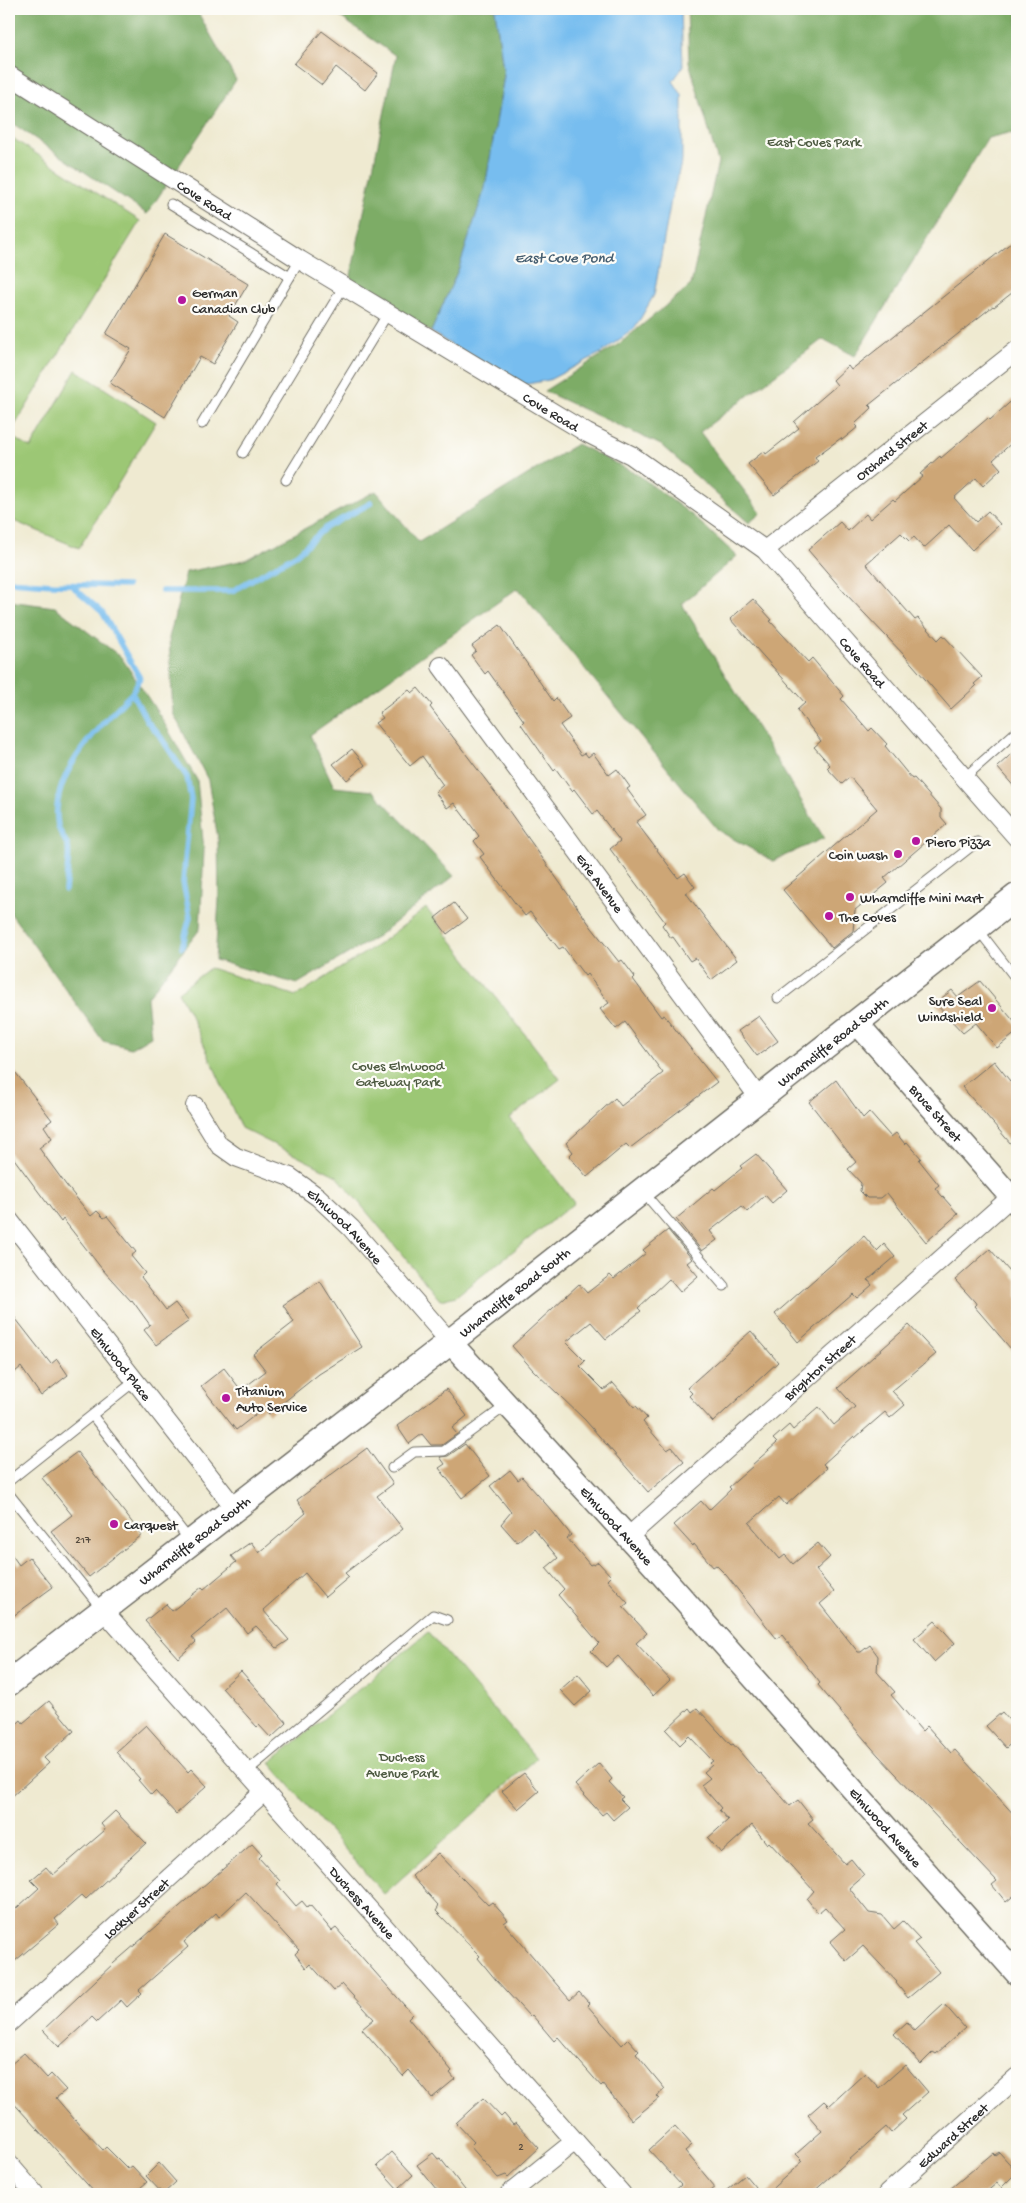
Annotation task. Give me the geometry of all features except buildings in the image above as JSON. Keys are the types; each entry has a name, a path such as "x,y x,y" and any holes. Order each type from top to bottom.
{"main road":[{"name":"Wharncliffe Road South","path":"9,1683 190,1541 450,1342 1017,896"}],"street":[{"name":"Cove Road","path":"9,75 300,260 587,433 631,455 765,550 1017,838"},
{"name":"Orchard Street","path":"765,550 1017,350"},
{"name":"Erie Avenue","path":"441,666 759,1098"},
{"name":"Bruce Street","path":"856,1022 1014,1200"},
{"name":"Elmwood Avenue","path":"195,1106 219,1145 236,1157 290,1178 325,1203 352,1228 450,1342 628,1537 1017,1974"},
{"name":"Brighton Street","path":"628,1537 1014,1200"},
{"name":"Elmwood Place","path":"9,1220 234,1507"},
{"name":"Duchess Avenue","path":"103,1610 622,2194"},
{"name":"Lockyer Street","path":"9,2023 264,1792"},
{"name":"Edward Street","path":"887,2194 1017,2077"},
{"path":"509,2194 575,2141"},
{"path":"9,2164 35,2194"}],"lane":[{"path":"171,204 290,277"},
{"path":"202,424 300,260"},
{"path":"243,453 344,286"},
{"path":"286,480 388,313"},
{"path":"964,778 1017,731"},
{"path":"778,998 978,842"},
{"path":"977,928 1017,980"},
{"path":"642,1191 724,1286"},
{"path":"9,1481 135,1382"},
{"path":"392,1468 414,1452 444,1451 507,1405"},
{"path":"92,1416 190,1541"},
{"path":"9,1494 103,1610"},
{"path":"246,1772 434,1616 447,1620"}],"green space":[{"path":"9,9 196,9 236,80 147,214 9,121"},
{"path":"329,9 495,9 504,76 485,188 459,268 431,332 350,280 396,56"},
{"name":"East Coves Park","path":"687,9 1017,9 1017,135 1008,133 988,138 855,356 823,339 700,432 761,513 749,523 661,445 544,391 619,344 691,285 718,162 689,62"},
{"path":"9,136 140,221 9,435"},
{"path":"76,370 156,422 79,548 9,519 9,448 15,439 31,448"},
{"path":"577,444 637,474 693,516 737,556 682,604 824,838 773,861 719,831 518,588 310,735 334,787 373,791 454,876 378,936 297,984 215,960 219,900 218,839 208,780 173,713 169,638 186,572 245,560 376,491 419,542"},
{"path":"9,601 55,607 121,657 160,716 197,780 204,851 200,929 147,998 151,1036 131,1048 103,1041 9,911"},
{"name":"Coves Elmwood Gateway Park","path":"426,908 560,1079 510,1118 574,1203 456,1296 440,1300 337,1176 241,1128 193,1020 178,992 210,968 296,996 379,944"},
{"name":"Duchess Avenue Park","path":"428,1632 536,1758 384,1894 270,1763"}],"water":[{"name":"East Cove Pond","path":"495,9 681,9 683,67 673,81 682,95 682,160 671,200 654,295 635,328 601,353 549,380 517,386 431,332 459,268 485,188 504,76"}],"waterway":[{"path":"162,591 232,591 297,554 325,528 371,503"},
{"path":"9,581 127,586"},
{"path":"71,585 102,612 140,678 132,693 147,721 160,736 187,777 191,799 183,882 190,917 182,947"},
{"path":"65,890 68,847 58,826 57,807 61,788 79,753 92,736 132,693"}],"place":[{"name":"German Canadian Club","path":"182,300"},
{"name":"Piero Pizza","path":"916,841"},
{"name":"Coin wash","path":"898,854"},
{"name":"Wharncliffe Mini Mart","path":"850,897"},
{"name":"The Coves","path":"829,916"},
{"name":"Sure Seal Windshield","path":"992,1008"},
{"name":"Titanium Auto Service","path":"226,1398"},
{"name":"Carquest","path":"114,1524"}]}
